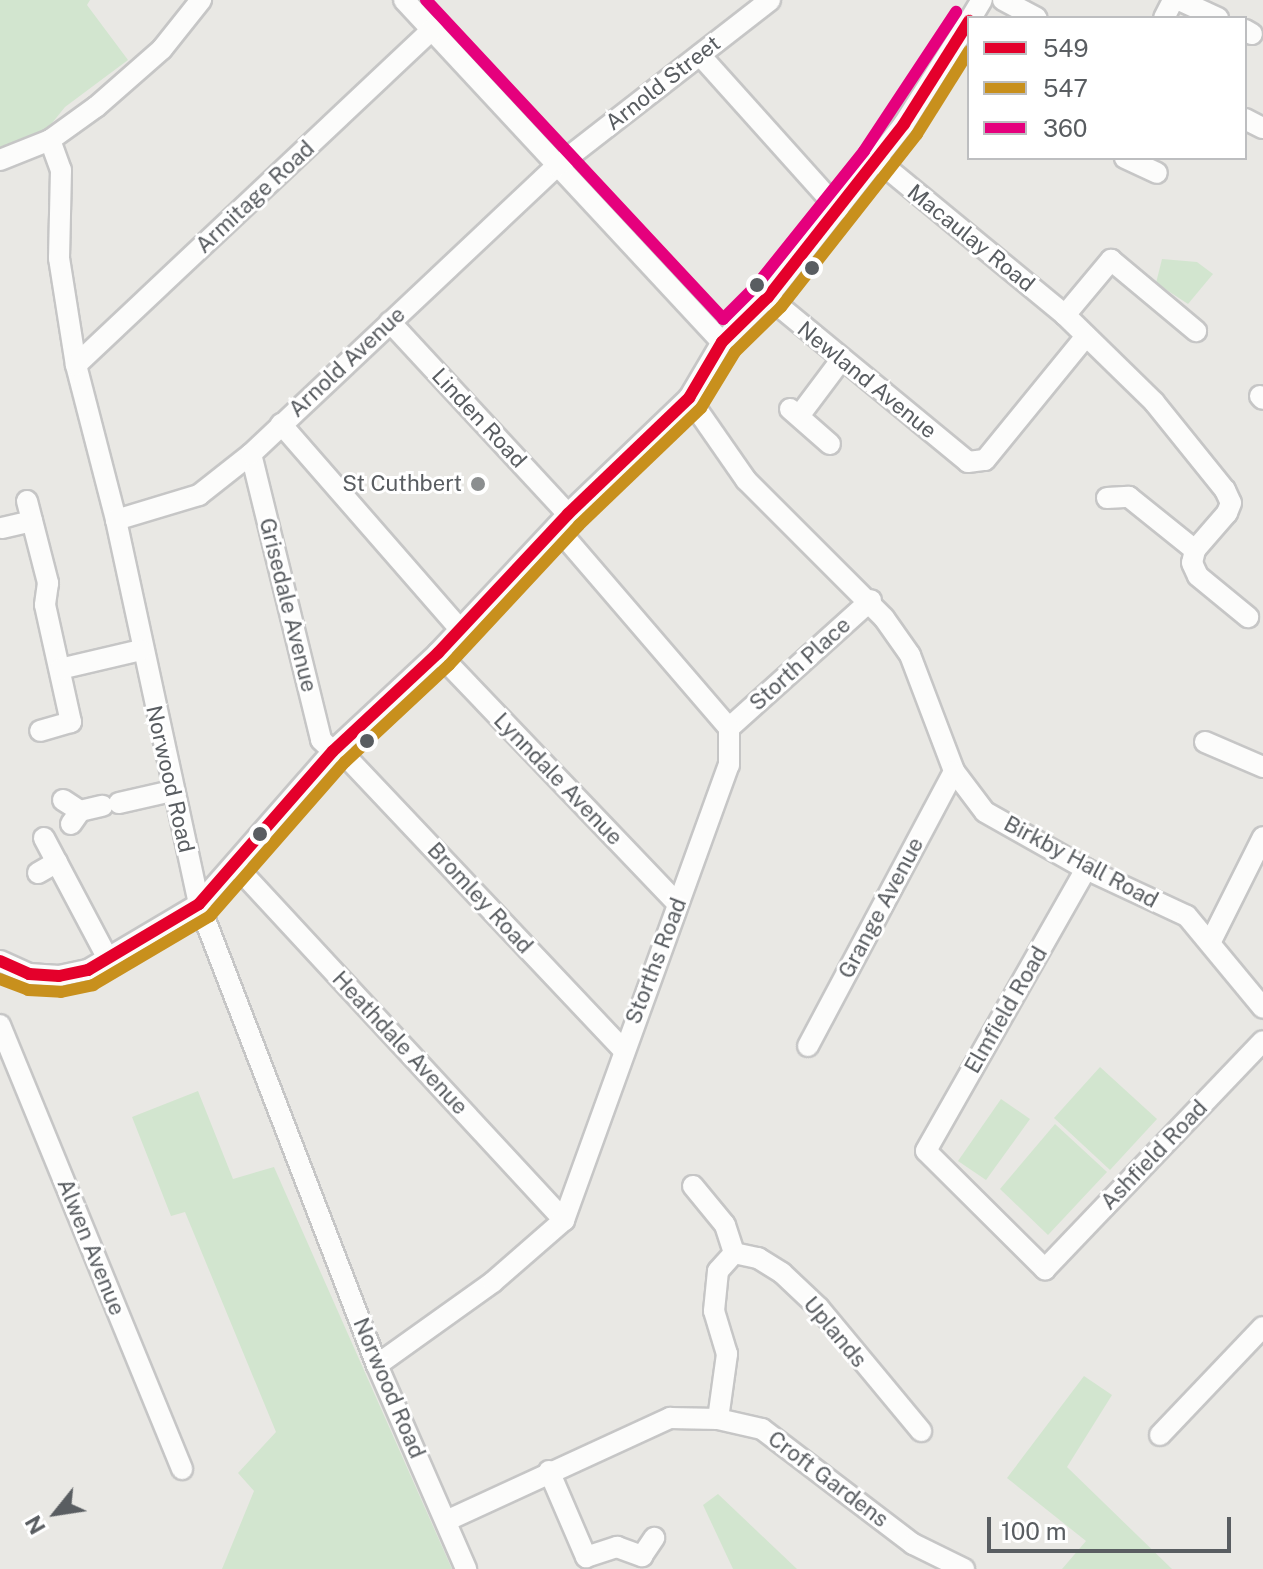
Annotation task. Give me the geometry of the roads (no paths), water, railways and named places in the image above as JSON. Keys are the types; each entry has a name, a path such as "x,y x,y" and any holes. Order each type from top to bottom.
{"street":[{"path":"0,160 50,140 162,49 201,0"},
{"path":"404,0 722,342"},
{"name":"Arnold Street","path":"557,166 770,0"},
{"path":"1003,0 1033,16"},
{"path":"1179,0 1214,16"},
{"path":"0,961 29,974 59,976 109,961 199,904 236,866 335,749 438,653 562,520 689,398 722,342 768,297 877,160 967,24"},
{"name":"Armitage Road","path":"76,365 433,28"},
{"path":"700,55 838,209"},
{"name":"Norwood Road","path":"50,140 61,170 59,258 76,365 116,520 141,650 199,904 377,1365 466,1569"},
{"name":"Macaulay Road","path":"877,160 1065,315 1154,402 1225,490 1231,503 1227,513 1195,550"},
{"path":"1129,160 1157,173"},
{"name":"Arnold Avenue","path":"116,520 199,495 251,454 557,166"},
{"path":"1065,315 1111,260 1196,331"},
{"name":"Newland Avenue","path":"768,297 968,462 985,460 1086,336"},
{"name":"Linden Road","path":"390,322 562,520"},
{"path":"830,444 794,412 841,360"},
{"name":"Birkby Hall Road","path":"689,398 746,480 871,600 910,655 954,771 985,812 1086,869 1187,916 1211,941 1263,1008"},
{"path":"281,424 460,629"},
{"name":"Grisedale Avenue","path":"251,454 321,740 335,749"},
{"path":"1107,498 1129,497 1195,550 1192,563 1198,576 1248,617"},
{"path":"27,501 48,583 45,605 71,722 40,731"},
{"path":"562,520 729,728"},
{"path":"2,528 32,521"},
{"name":"Storth Place","path":"729,728 871,600"},
{"path":"60,669 141,650"},
{"name":"Lynndale Avenue","path":"438,653 678,904"},
{"name":"Storths Road","path":"377,1365 493,1282 564,1220 623,1049 729,765 729,728"},
{"path":"1205,742 1263,767"},
{"name":"Bromley Road","path":"335,749 623,1049"},
{"name":"Grange Avenue","path":"808,1046 954,771"},
{"path":"71,812 172,791"},
{"path":"1211,941 1263,837"},
{"path":"44,838 109,961"},
{"path":"38,873 57,862"},
{"name":"Heathdale Avenue","path":"236,866 564,1220"},
{"name":"Elmfield Road","path":"1045,1269 926,1151 1086,869"},
{"name":"Alwen Avenue","path":"0,1025 182,1469"},
{"name":"Ashfield Road","path":"1045,1269 1263,1041"},
{"path":"693,1186 725,1225 734,1253 718,1271 714,1311 727,1354 718,1419"},
{"name":"Uplands","path":"734,1253 758,1258 810,1300 921,1431"},
{"path":"1160,1435 1263,1327"},
{"name":"Croft Gardens","path":"446,1521 670,1418 718,1419 762,1429 913,1544 964,1569"},
{"path":"549,1471 586,1557 617,1547 642,1556 654,1538"}],"place":[{"name":"St Cuthbert","path":"478,484"}]}
